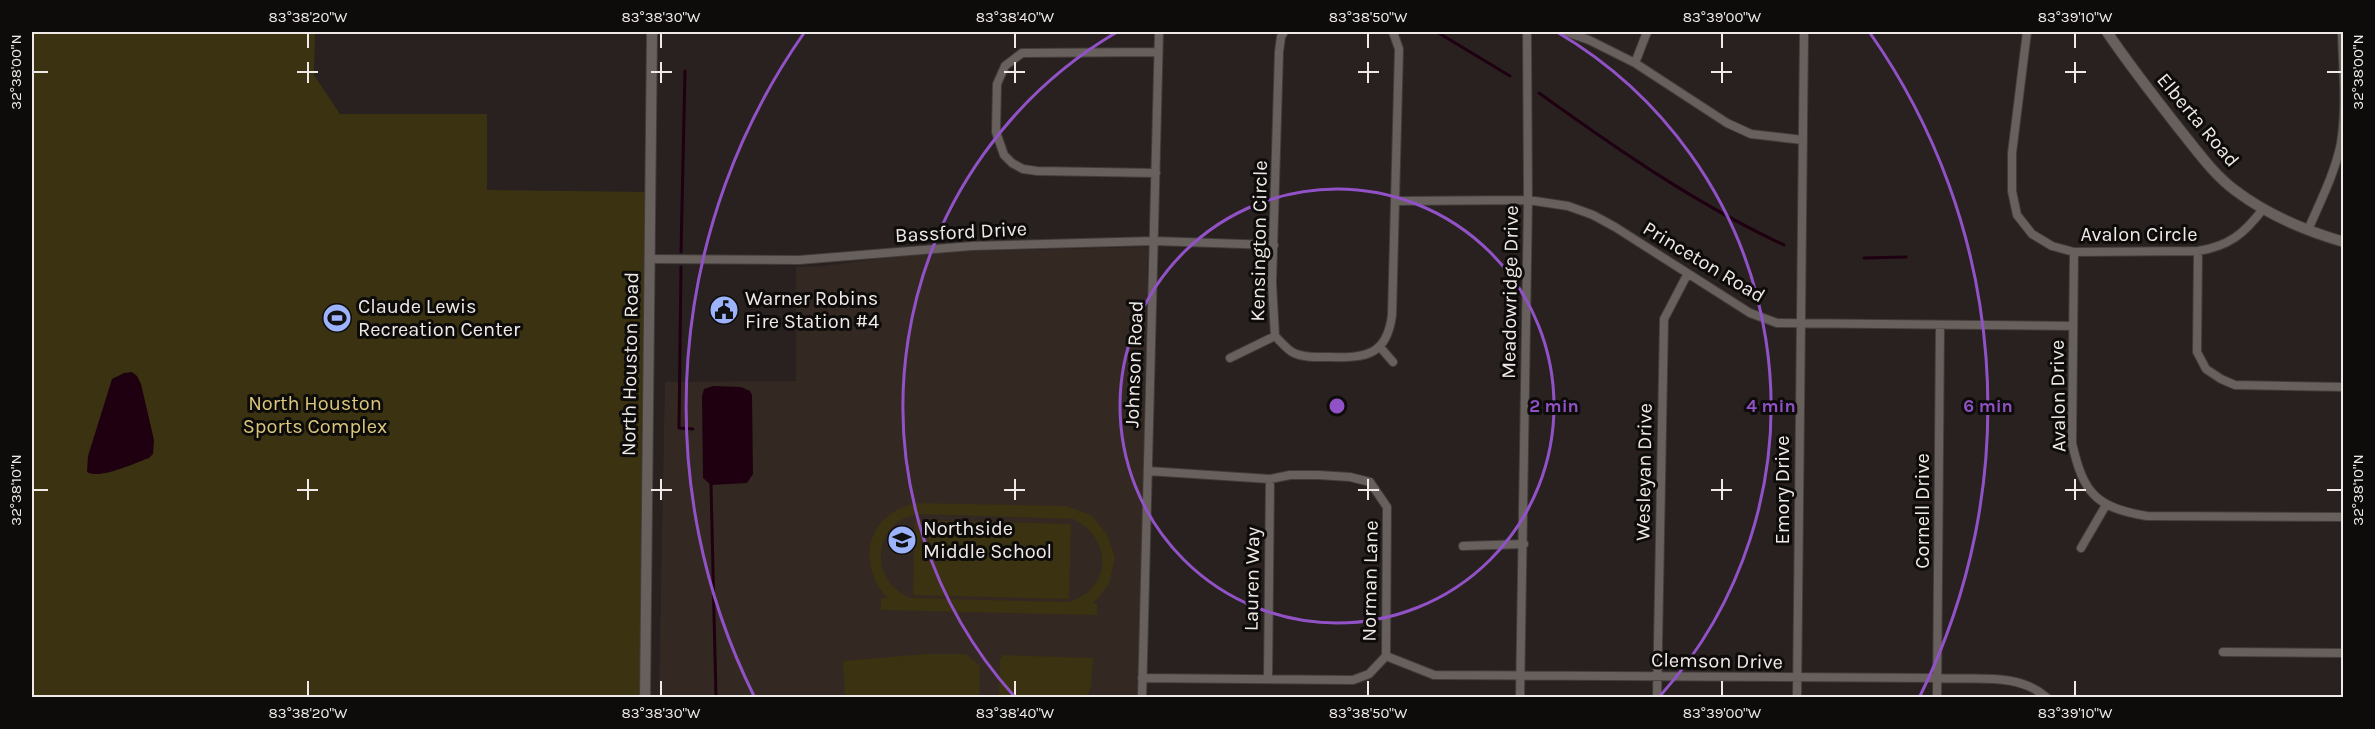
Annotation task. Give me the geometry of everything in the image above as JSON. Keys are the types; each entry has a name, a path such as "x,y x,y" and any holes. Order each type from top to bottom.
{"street":[{"name":"North Houston Road","path":"645,698 652,32"},
{"name":"Johnson Road","path":"1142,698 1159,32"},
{"name":"Kensington Circle","path":"1284,32 1279,52 1272,283 1275,336 1293,352 1305,356 1354,358 1373,352 1380,347"},
{"path":"1393,32 1399,49 1392,315 1390,329 1380,347 1393,362"},
{"name":"Meadowridge Drive","path":"1520,698 1528,200 1527,32"},
{"path":"1566,32 1589,40 1635,63 1726,123 1751,134 1803,140"},
{"path":"1635,63 1647,32"},
{"name":"Emory Drive","path":"1797,698 1804,32"},
{"name":"Avalon Circle","path":"2027,32 2012,153 2012,191 2018,215 2032,234 2052,246 2074,252 2198,251 2217,248 2233,240 2249,227 2263,209"},
{"name":"Elberta Road","path":"2107,32 2134,71 2208,165 2234,190 2263,209 2308,230 2343,242"},
{"path":"2308,230 2332,174 2341,143 2342,32"},
{"path":"1156,173 1023,169 1004,155 996,132 999,76 1005,66 1022,53 1158,51"},
{"name":"Princeton Road","path":"1395,201 1528,200 1568,206 1593,215 1750,313 1777,323 2073,326"},
{"name":"Bassford Drive","path":"649,259 799,260 972,246 1154,241 1274,245"},
{"path":"2198,251 2197,352 2206,369 2221,379 2235,384 2343,387"},
{"name":"Avalon Drive","path":"2074,252 2072,443 2078,471 2091,491 2106,505 2127,513 2147,516 2343,517"},
{"name":"Wesleyan Drive","path":"1657,698 1664,319 1687,275"},
{"name":"Cornell Drive","path":"1937,698 1940,325"},
{"path":"1230,358 1275,336"},
{"name":"Norman Lane","path":"1142,678 1353,680 1369,674 1386,656 1387,507 1370,482 1350,477 1290,475 1270,479 1148,471"},
{"name":"Lauren Way","path":"1268,679 1270,479"},
{"path":"2081,548 2106,505"},
{"path":"1463,546 1524,544"},
{"path":"2223,652 2343,653"},
{"name":"Clemson Drive","path":"1386,656 1434,675 1797,679 1937,678 2015,681 2037,689 2047,698"}],"shaded area":[{"name":"Northside Middle School","path":"1148,247 1138,697 659,698 665,382 796,381 796,267 935,252"},
{"path":"132,372 141,384 154,440 153,454 149,458 108,472 93,474 87,472 88,456 112,379"},
{"path":"713,386 741,387 750,391 752,395 753,474 747,483 711,485 703,478 702,396 704,389"}],"green space":[{"name":"North Houston Sports Complex","path":"32,32 315,32 314,75 340,114 487,114 487,190 650,192 645,697 32,697"},
{"path":"917,503 1066,506 1091,515 1107,534 1115,558 1109,584 1093,604 1097,604 1097,615 881,610 881,598 887,598 877,584 871,569 872,540 887,517 900,508","holes":["923,514 1073,519 1086,527 1095,538 1101,550 1102,563 1100,575 1093,586 1083,595 1068,602 911,598 896,589 887,578 882,564 881,550 886,537 894,525 907,517"]},
{"path":"915,520 1071,524 1069,599 913,595"},
{"path":"925,654 966,654 980,666 979,697 845,697 843,661"},
{"path":"1004,655 1093,658 1091,687 1087,697 999,697 1000,659"}],"waterway":[{"path":"1437,32 1510,76"},
{"path":"681,252 685,71"},
{"path":"1539,93 1688,194 1784,245"},
{"path":"1864,258 1906,257"},
{"path":"681,267 679,428 693,429"},
{"path":"711,485 716,698"}],"place":[{"name":"Warner Robins Fire Station #4","path":"724,310"},
{"name":"Claude Lewis Recreation Center","path":"337,318"},
{"name":"Northside Middle School","path":"902,540"}]}
